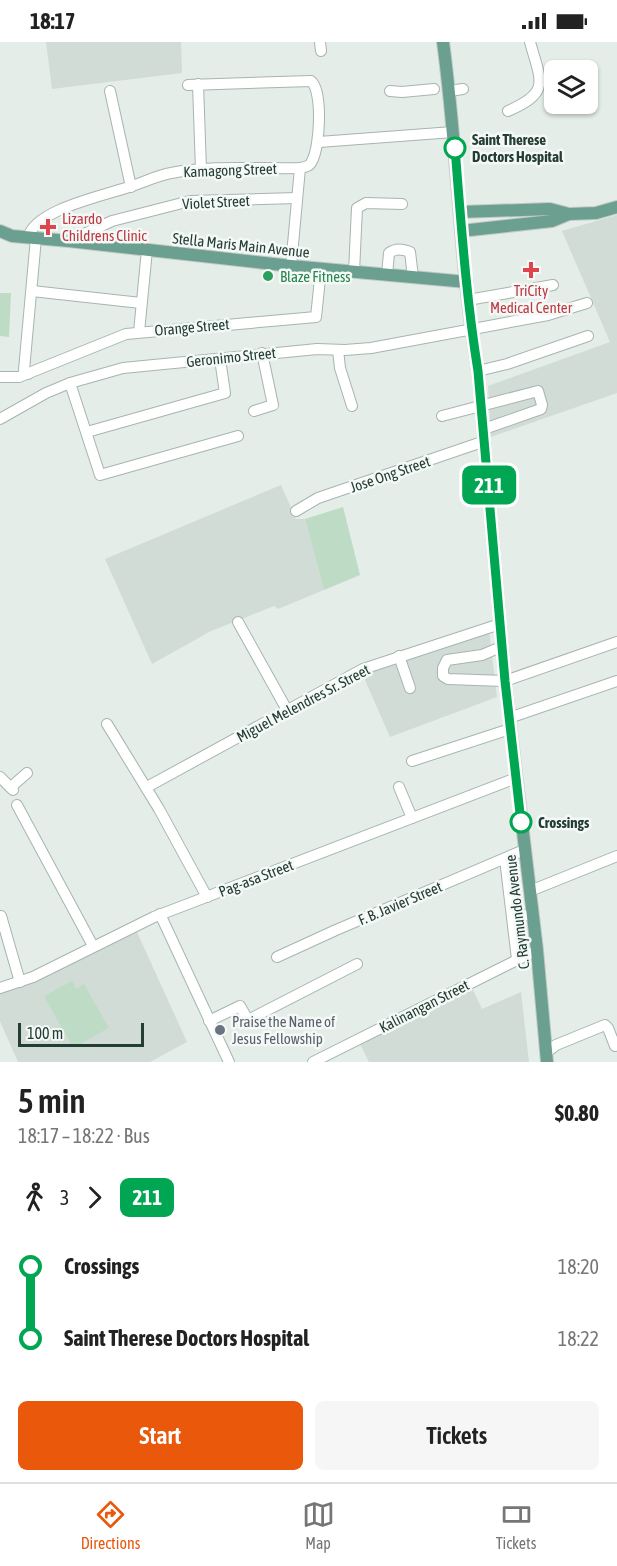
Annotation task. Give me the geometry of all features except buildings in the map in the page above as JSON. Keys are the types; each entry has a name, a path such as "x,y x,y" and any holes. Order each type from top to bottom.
{"main road":[{"name":"C. Raymundo Avenue","path":"443,42 471,329 482,407 505,681 537,950 547,1057"},
{"path":"460,212 550,209 569,214 596,213 617,207"},
{"path":"461,231 552,222 569,214"},
{"name":"Stella Maris Main Avenue","path":"0,242 6,234 291,266 466,282"}],"street":[{"path":"508,111 526,103 536,95 541,82 530,42"},
{"path":"201,170 193,84 311,81 317,90 319,142 312,162 303,168 297,198 291,266"},
{"path":"390,91 434,89"},
{"path":"449,91 463,89"},
{"path":"110,91 131,187"},
{"path":"319,142 453,132"},
{"name":"Kamagong Street","path":"32,238 32,227 49,215 82,201 170,173 201,170 303,168"},
{"name":"Violet Street","path":"69,241 112,221 190,201 297,198"},
{"path":"354,272 357,208 366,203 402,204"},
{"path":"28,374 24,370 32,291 32,238"},
{"path":"139,332 147,250"},
{"path":"387,275 388,253 403,250 411,252 413,277"},
{"name":"Orange Street","path":"0,377 19,377 28,374 126,334 316,317 321,269"},
{"path":"468,300 553,285"},
{"path":"32,291 141,303"},
{"name":"Geronimo Street","path":"0,419 46,393 70,383 123,368 262,353 371,348 548,315 587,303"},
{"path":"478,371 507,364 588,336"},
{"path":"338,350 340,368 352,406"},
{"path":"254,411 273,405 262,353"},
{"path":"87,432 225,393 220,359"},
{"path":"70,383 100,475 238,436"},
{"name":"Jose Ong Street","path":"296,511 318,498 484,435 541,409 542,405 538,392 482,407"},
{"path":"442,416 482,407"},
{"path":"238,622 287,710"},
{"name":"Miguel Melendres Sr. Street","path":"147,787 363,669 500,624"},
{"path":"503,646 482,655 447,660 443,668 443,676 448,679 505,681 617,642"},
{"path":"399,656 410,688"},
{"path":"412,761 617,681"},
{"path":"107,724 147,787 207,897"},
{"path":"0,777 12,789 27,773"},
{"name":"Pag-asa Street","path":"0,988 49,970 160,914 368,838 412,818 516,778"},
{"path":"399,787 412,818"},
{"path":"17,805 93,946"},
{"name":"F. B. Javier Street","path":"277,957 524,850"},
{"path":"530,891 617,856"},
{"path":"505,859 517,959"},
{"path":"160,914 228,1062"},
{"path":"512,916 532,915"},
{"path":"1,916 20,982"},
{"name":"Kalinangan Street","path":"313,1062 537,950"},
{"path":"209,1021 240,1006 248,1020 357,964"},
{"path":"547,1057 556,1046 604,1025 608,1028 615,1046"}],"shaded area":[{"path":"46,42 181,42 182,73 52,89"},
{"path":"617,215 617,393 491,437 488,386 610,342 562,231"},
{"path":"281,485 296,519 305,519 324,590 278,609 274,606 211,631 152,664 105,559"},
{"path":"489,630 497,697 390,737 362,673"},
{"path":"136,930 187,1042 150,1062 18,1062 0,1021 0,994"},
{"path":"472,988 482,1009 521,992 529,1062 369,1062 359,1042"}],"green space":[{"path":"0,293 11,293 9,337 0,336"},
{"path":"343,507 360,575 324,590 305,519"},
{"path":"72,981 76,989 84,984 109,1028 73,1048 44,996"}],"bus line":[{"name":"211","path":"455,148 471,329 485,441 505,681 521,822"}],"place":[{"name":"Saint Therese Doctors Hospital","path":"455,148"},
{"name":"Lizardo Childrens Clinic","path":"48,227"},
{"name":"TriCity Medical Center","path":"531,270"},
{"name":"Blaze Fitness","path":"268,276"},
{"name":"Crossings","path":"521,822"},
{"name":"Praise the Name of Jesus Fellowship","path":"220,1030"}]}
